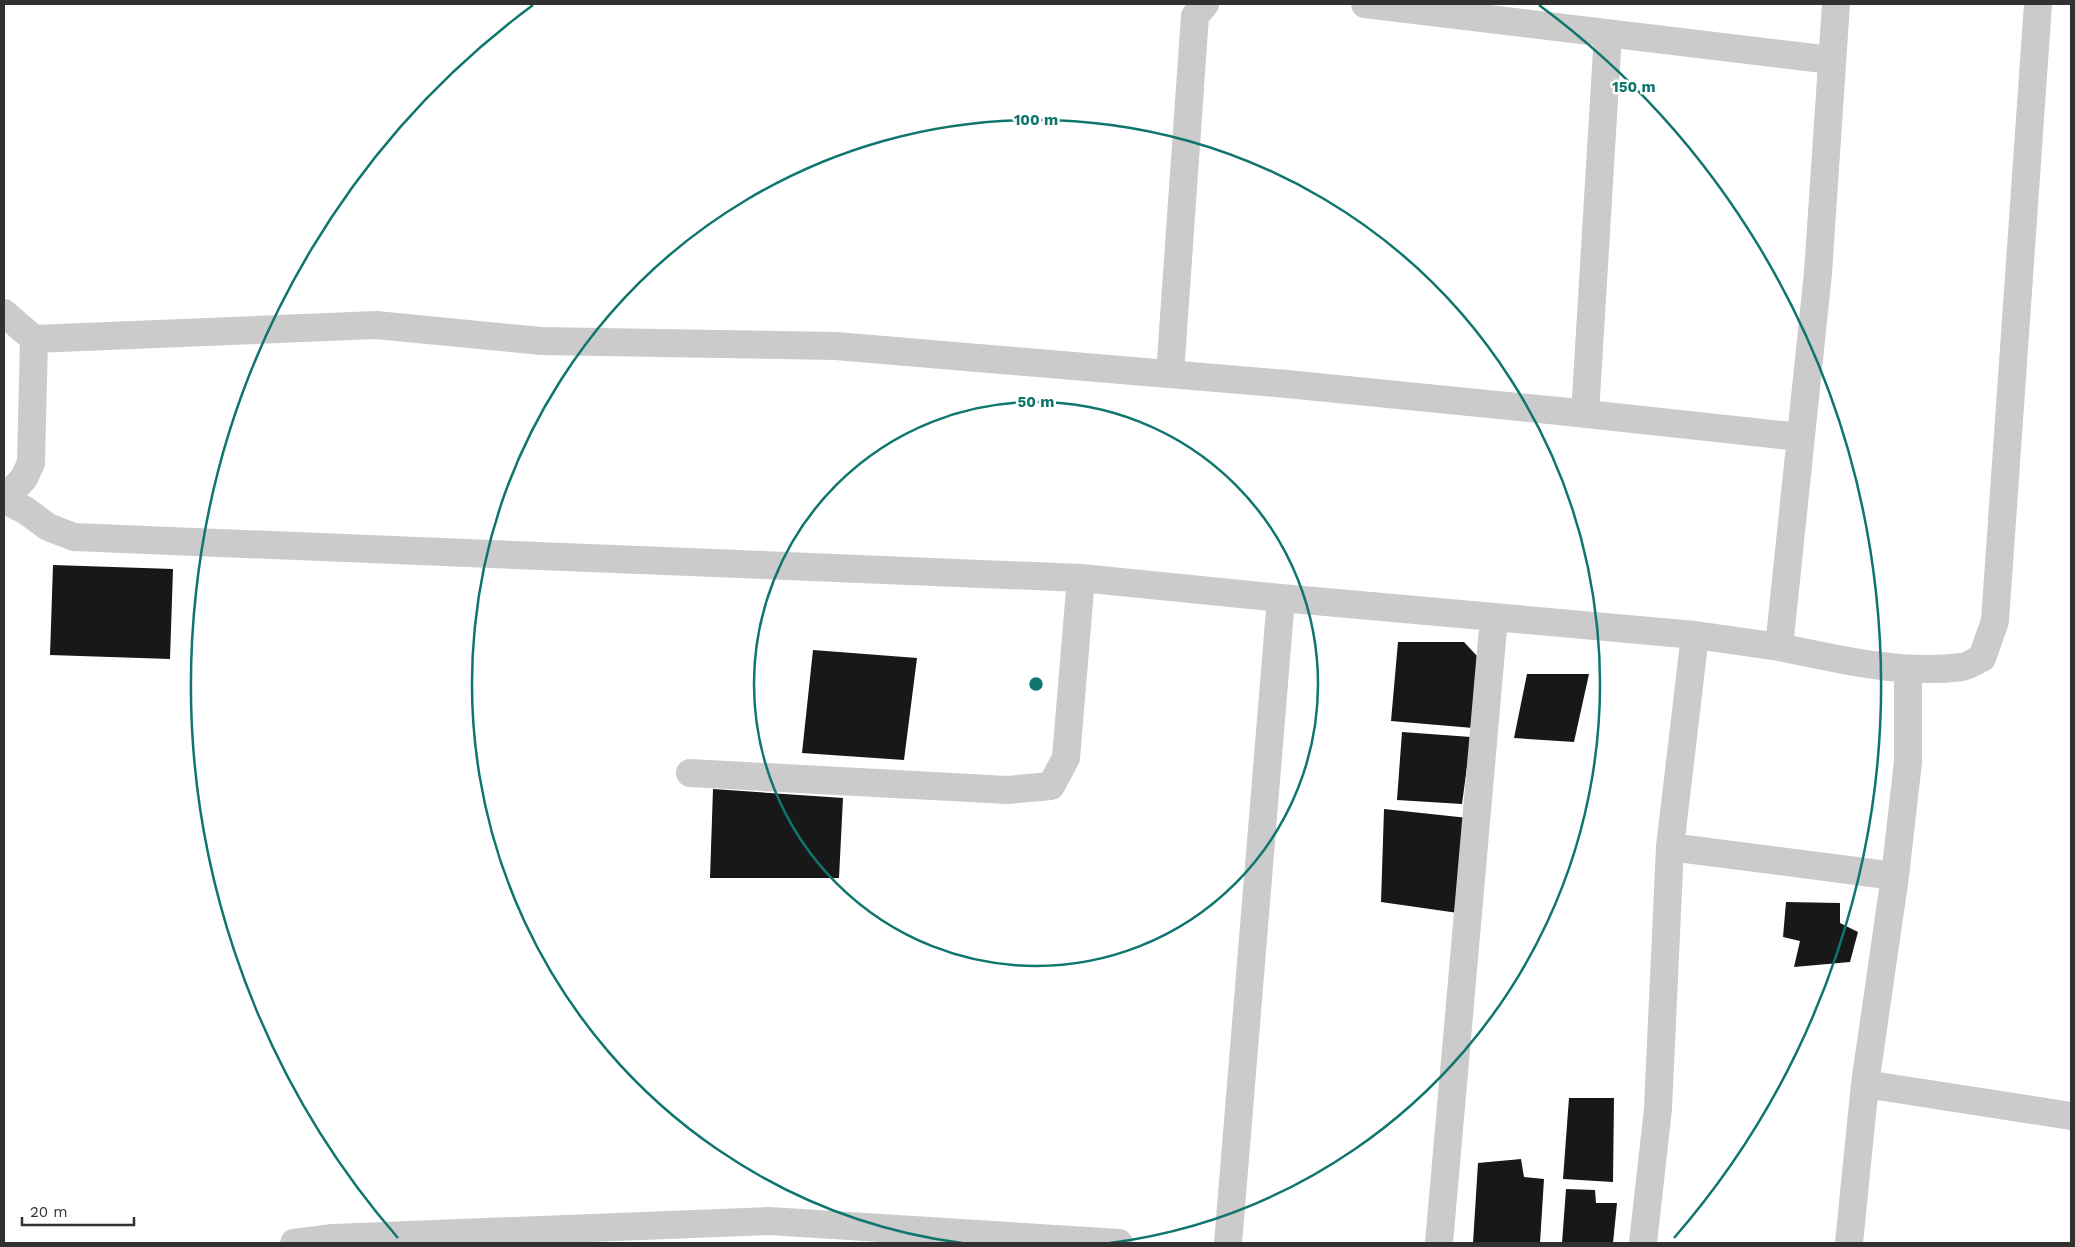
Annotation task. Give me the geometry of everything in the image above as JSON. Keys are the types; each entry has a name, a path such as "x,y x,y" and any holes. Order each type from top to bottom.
{"street":[{"path":"1170,374 1195,16 1205,4"},
{"path":"1365,4 1831,60"},
{"path":"1779,647 1818,273 1836,4"},
{"path":"34,339 31,463 24,478 4,500 25,510 48,527 74,537 1081,578 1695,635 1779,647 1849,662 1908,669 1963,667 1982,658 1995,621 2038,4"},
{"path":"1585,414 1608,34"},
{"path":"4,313 34,339 376,325 541,341 836,346 1170,374 1800,437"},
{"path":"690,773 1007,790 1051,786 1066,758 1081,578"},
{"path":"1228,1243 1281,598"},
{"path":"1439,1243 1494,617"},
{"path":"1643,1243 1658,1109 1670,847 1695,635"},
{"path":"1849,1243 1865,1084 1895,876 1908,762 1908,669"},
{"path":"1670,847 1895,876"},
{"path":"1865,1084 2071,1116"},
{"path":"294,1243 333,1238 769,1221 1119,1243"}],"building":[{"path":"53,565 173,569 170,659 50,655"},
{"path":"1398,642 1464,642 1477,656 1473,728 1391,721"},
{"path":"813,650 917,658 904,760 802,753"},
{"path":"1527,674 1589,674 1574,742 1514,738"},
{"path":"1402,732 1471,737 1462,804 1397,800"},
{"path":"713,789 843,798 839,878 710,878"},
{"path":"1384,809 1468,818 1458,913 1381,902"},
{"path":"1786,902 1840,903 1840,923 1858,932 1850,962 1794,967 1800,941 1783,937"},
{"path":"1569,1098 1614,1098 1613,1182 1563,1179"},
{"path":"1521,1159 1524,1177 1544,1179 1540,1243 1473,1243 1478,1163"},
{"path":"1566,1189 1595,1190 1596,1203 1617,1203 1613,1243 1562,1243"}]}
